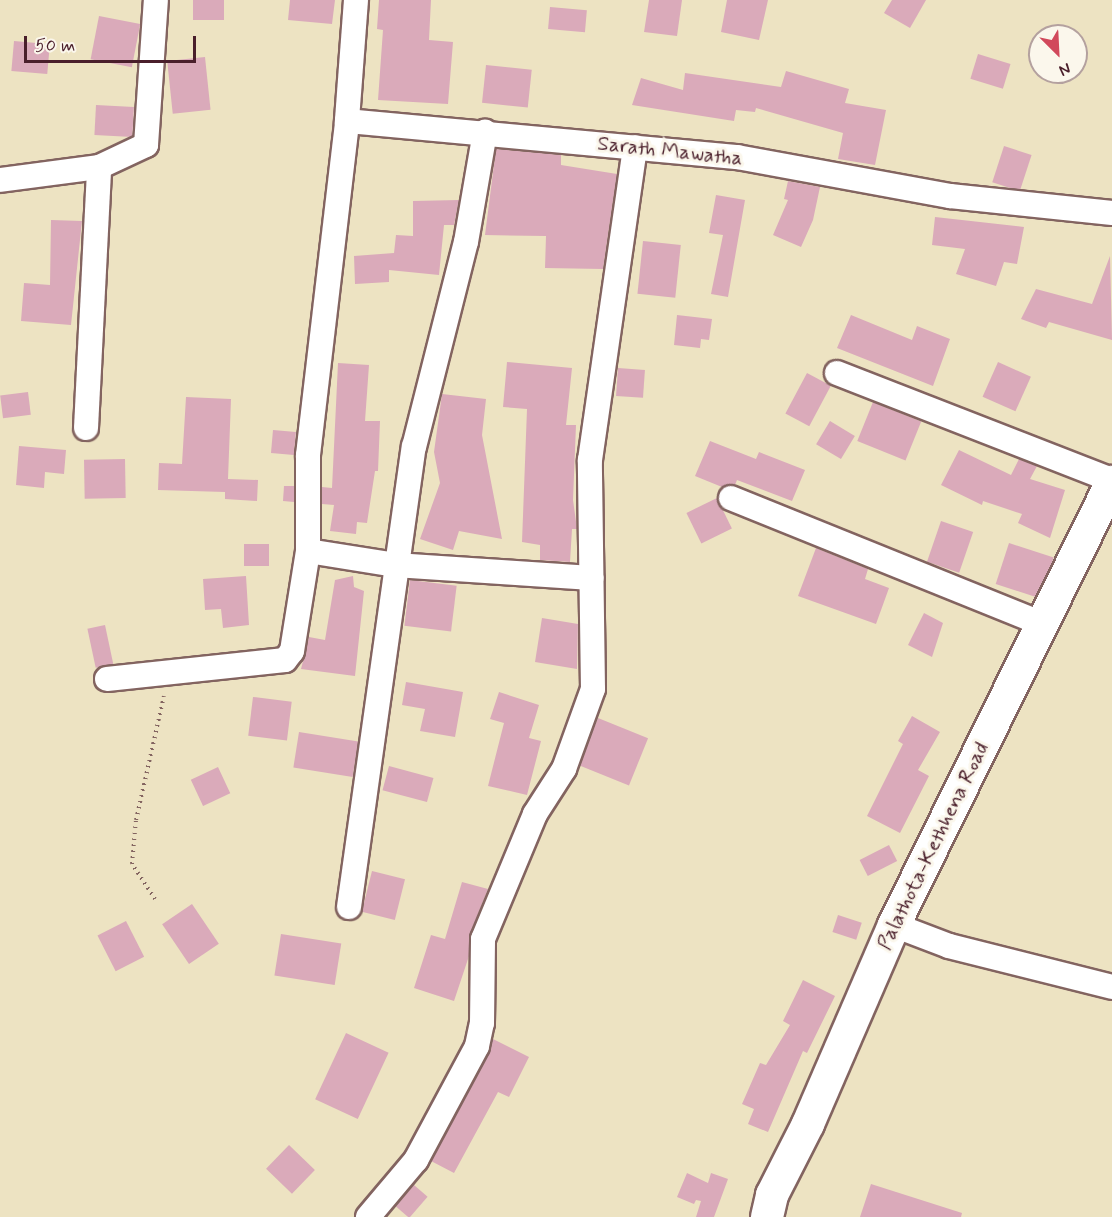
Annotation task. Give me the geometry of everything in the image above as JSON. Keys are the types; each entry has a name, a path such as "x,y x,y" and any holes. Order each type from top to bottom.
{"street":[{"path":"0,180 99,167 146,145 156,0"},
{"path":"106,679 178,669 285,660 292,651 308,551 308,455 346,121 356,0"},
{"name":"Sarath Mawatha","path":"346,121 485,132 736,157 950,196 1112,213"},
{"path":"350,907 395,565 414,447 466,242 485,132"},
{"path":"368,1217 416,1160 477,1046 482,1023 483,939 535,814 564,769 593,689 590,460 635,147"},
{"path":"86,428 99,167"},
{"path":"837,373 1112,481"},
{"name":"Palathota-Kethhena Road","path":"767,1217 772,1195 808,1124 894,925 1112,481"},
{"path":"731,498 1041,623"},
{"path":"308,551 395,565 592,579"},
{"path":"894,925 949,946 1112,987"}],"path":[{"path":"155,899 132,864 136,820 164,696 178,669"}],"building":[{"path":"193,0 224,0 224,20 193,20"},
{"path":"290,0 335,0 332,24 288,20"},
{"path":"379,0 431,0 429,40 453,42 448,104 378,100 383,30 377,29"},
{"path":"649,0 682,0 677,36 644,32"},
{"path":"727,0 768,0 759,40 721,32"},
{"path":"892,0 926,0 910,28 884,13"},
{"path":"550,7 587,10 585,32 548,29"},
{"path":"99,16 140,24 132,67 91,59"},
{"path":"14,41 50,44 47,74 11,71"},
{"path":"978,54 1011,64 1003,89 970,79"},
{"path":"205,57 211,110 173,114 167,61"},
{"path":"486,65 532,70 528,108 482,103"},
{"path":"786,71 849,89 845,103 886,110 875,165 838,159 843,133 756,108 755,112 736,110 734,121 632,105 641,78 683,90 685,73 781,87"},
{"path":"96,105 134,107 132,137 94,135"},
{"path":"1004,146 1032,155 1020,191 992,182"},
{"path":"496,149 561,155 561,165 617,174 603,269 545,268 546,236 485,235"},
{"path":"788,181 820,187 813,220 801,247 773,235 788,200 784,199"},
{"path":"716,195 745,200 728,297 711,294 723,235 709,233"},
{"path":"459,200 454,225 444,225 439,275 389,270 389,282 355,284 354,256 394,253 396,235 413,236 413,201"},
{"path":"935,217 1024,227 1017,264 1004,262 996,286 956,274 965,249 932,245"},
{"path":"51,220 82,221 71,325 21,321 24,283 50,285"},
{"path":"643,241 681,245 675,298 637,294"},
{"path":"1110,256 1112,340 1049,322 1046,328 1021,319 1036,289 1092,304"},
{"path":"677,315 712,319 709,340 701,339 700,348 674,345"},
{"path":"851,315 912,340 917,326 950,339 933,386 837,348"},
{"path":"507,362 572,368 566,425 576,425 573,500 577,529 572,529 570,562 540,560 540,545 522,542 527,409 503,407"},
{"path":"998,362 1031,377 1015,411 983,397"},
{"path":"338,363 369,365 365,421 380,421 378,471 375,471 367,523 357,522 356,534 330,531 334,505 322,504 322,487 332,488"},
{"path":"618,368 645,370 643,398 616,396"},
{"path":"807,373 831,386 809,426 785,414"},
{"path":"28,392 31,415 3,418 0,395"},
{"path":"442,394 486,399 482,435 502,539 459,531 453,550 420,539 440,483 434,452"},
{"path":"186,397 231,399 228,479 258,480 257,501 225,499 225,492 158,490 159,463 182,464"},
{"path":"873,402 921,421 905,460 857,441"},
{"path":"830,421 855,436 841,459 816,444"},
{"path":"273,430 296,432 294,455 271,453"},
{"path":"710,441 756,459 759,452 805,470 792,501 737,480 735,485 722,487 695,476"},
{"path":"19,446 66,450 64,474 45,472 44,488 16,485"},
{"path":"959,450 1011,475 1019,459 1037,466 1030,479 1065,490 1050,538 1018,523 1022,514 983,501 982,505 941,485"},
{"path":"125,459 126,498 85,499 84,460"},
{"path":"284,486 294,486 294,502 283,501"},
{"path":"717,498 732,529 701,543 686,513"},
{"path":"941,521 973,532 959,573 927,562"},
{"path":"1009,543 1054,558 1040,598 996,584"},
{"path":"244,544 269,544 269,566 244,566"},
{"path":"816,548 868,569 865,579 889,588 876,624 798,596"},
{"path":"246,576 249,625 223,628 221,609 205,610 203,579"},
{"path":"353,576 354,587 364,591 355,676 301,669 309,637 325,640 335,580"},
{"path":"410,580 457,586 451,631 404,626"},
{"path":"924,613 943,623 932,657 908,645"},
{"path":"542,618 578,624 577,669 535,662"},
{"path":"105,625 113,664 96,668 87,629"},
{"path":"406,682 463,692 455,737 420,731 425,709 402,705"},
{"path":"499,692 539,705 529,738 541,741 527,795 488,786 504,723 490,719"},
{"path":"253,697 292,702 287,740 248,736"},
{"path":"912,716 940,732 918,770 929,776 900,833 867,816 903,744 898,741"},
{"path":"598,718 648,738 629,786 579,765"},
{"path":"299,732 358,741 353,777 293,768"},
{"path":"389,766 433,778 427,802 383,790"},
{"path":"218,767 230,793 203,806 191,780"},
{"path":"889,845 897,861 868,876 860,860"},
{"path":"372,871 405,879 395,920 362,912"},
{"path":"462,882 488,889 470,934 469,956 454,1001 414,988 431,935 445,939"},
{"path":"192,904 219,944 189,964 162,924"},
{"path":"838,915 862,923 856,940 832,932"},
{"path":"126,921 144,957 116,971 97,936"},
{"path":"281,934 341,944 335,985 274,975"},
{"path":"803,980 835,996 807,1053 803,1051 768,1132 748,1124 754,1109 742,1104 760,1063 766,1065 790,1025 783,1021"},
{"path":"346,1033 389,1053 358,1119 315,1099"},
{"path":"493,1039 529,1057 509,1097 498,1092 454,1173 431,1161"},
{"path":"289,1145 315,1170 292,1194 266,1169"},
{"path":"687,1173 708,1183 711,1173 728,1179 714,1217 696,1217 701,1201 696,1200 694,1204 677,1197"},
{"path":"871,1184 962,1213 961,1217 860,1217"},
{"path":"414,1185 428,1197 410,1217 396,1206"}]}
